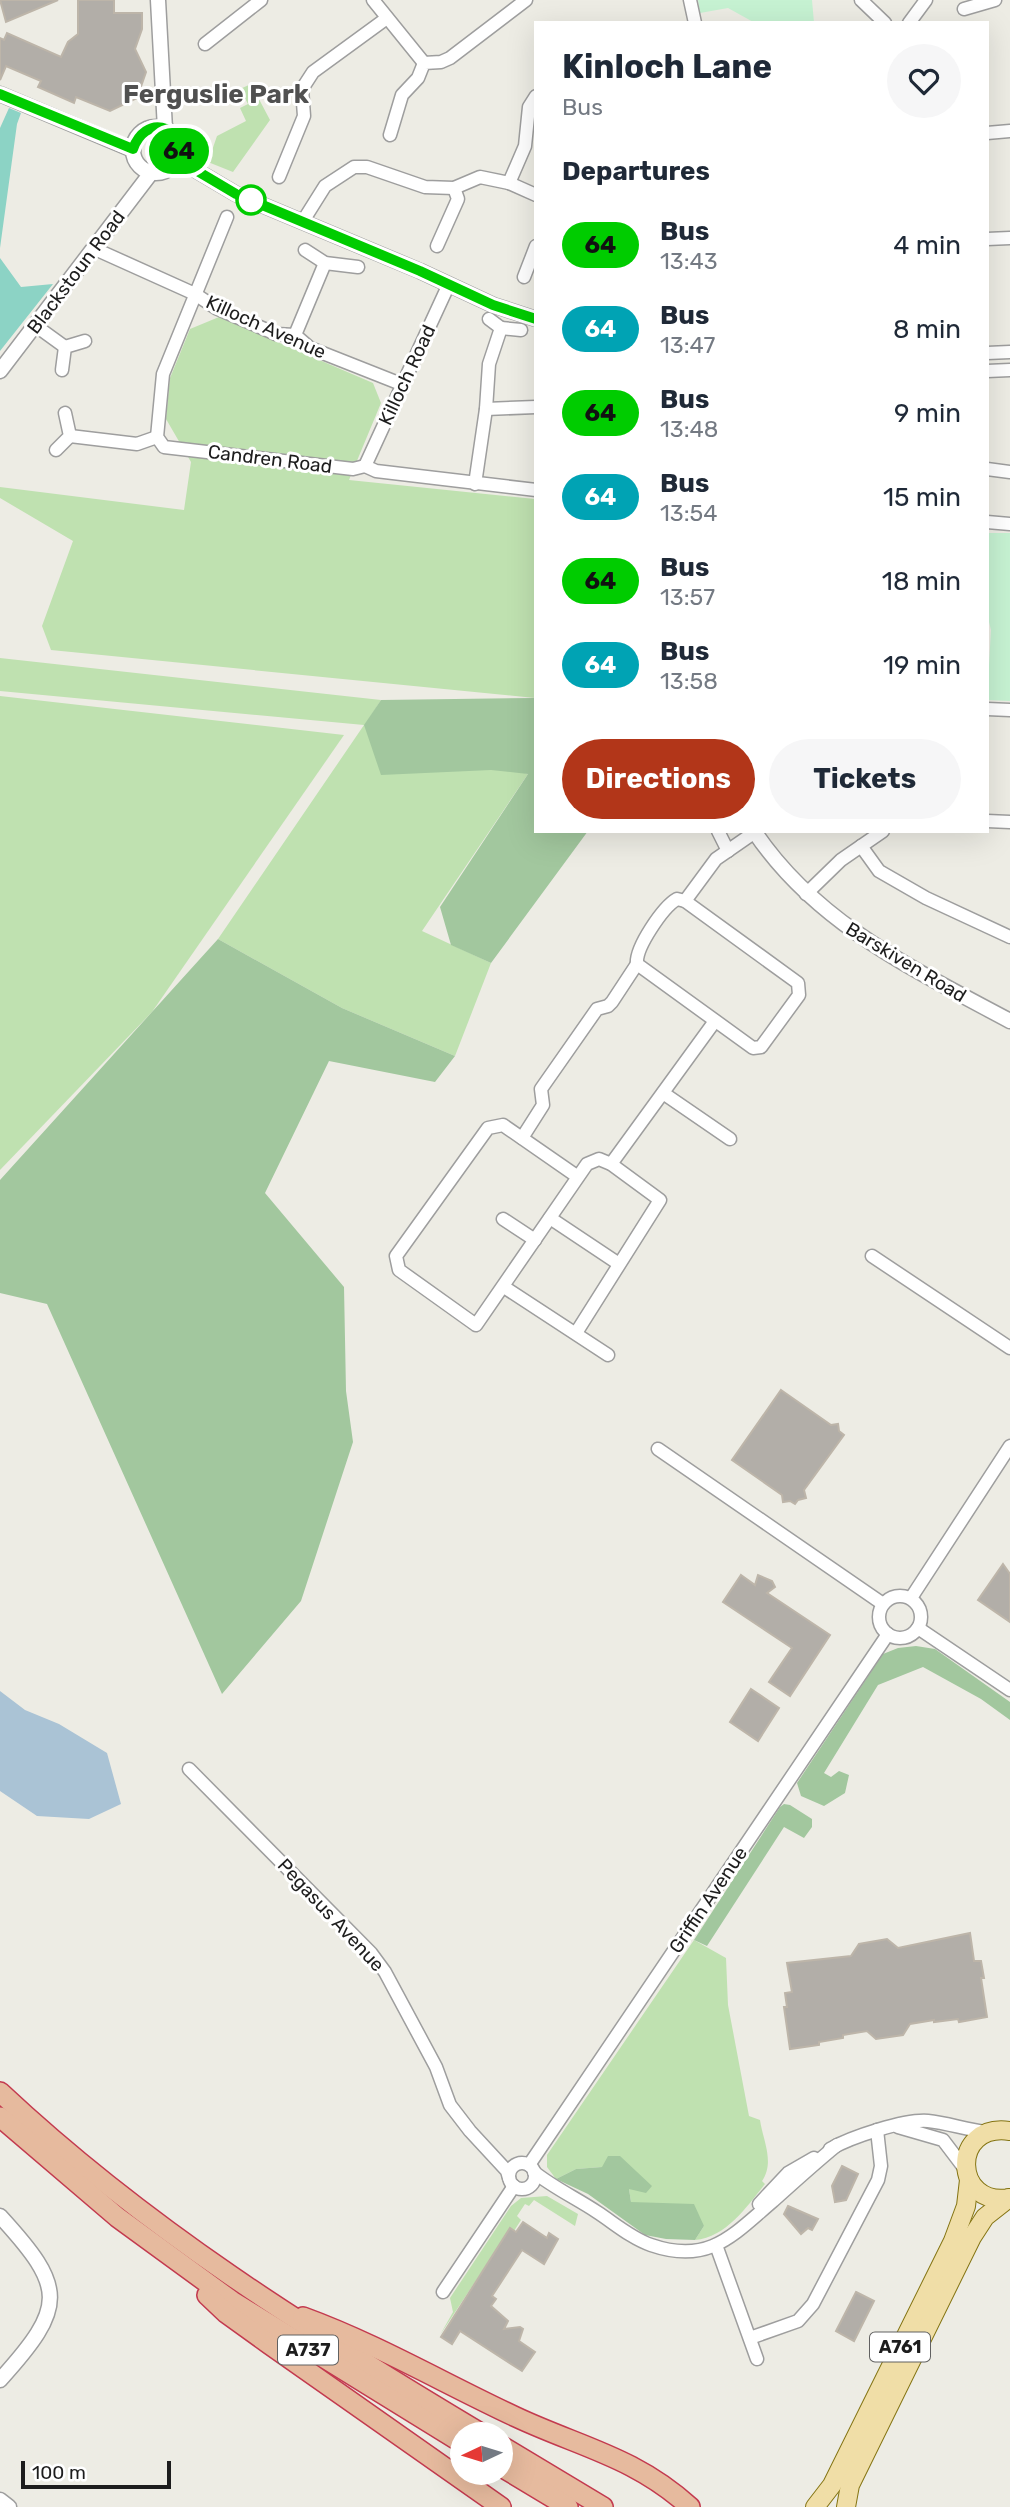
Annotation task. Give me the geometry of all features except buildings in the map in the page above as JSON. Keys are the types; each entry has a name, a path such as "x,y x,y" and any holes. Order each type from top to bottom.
{"highway":[{"name":"A737","path":"0,2092 129,2203 269,2304 462,2422"},
{"name":"A737","path":"0,2117 159,2249 278,2331 450,2436"},
{"path":"159,2249 226,2313 501,2507"},
{"path":"269,2304 349,2334 515,2417 623,2460 667,2488 690,2507"},
{"path":"513,2453 603,2507"},
{"path":"513,2474 568,2507"}],"main road":[{"path":"1009,2198 986,2196 967,2175 970,2146 997,2131 1010,2117"},
{"name":"A761","path":"815,2507 832,2486 953,2241 966,2206 967,2175"},
{"name":"A761","path":"846,2507 850,2485 972,2237 985,2217 1009,2198"}],"street":[{"path":"158,0 165,129"},
{"path":"205,44 261,0"},
{"path":"373,0 424,62 441,62 450,58 511,4 526,0"},
{"path":"690,0 695,21"},
{"path":"861,0 883,21"},
{"path":"910,21 926,0"},
{"path":"964,9 995,0"},
{"path":"279,177 304,116 302,89 313,72 387,18"},
{"path":"390,135 402,95 418,78 424,62"},
{"path":"0,94 133,149"},
{"path":"509,183 525,146 529,107 534,99"},
{"path":"151,128 165,129 177,140 179,148 177,159 167,171 151,173 138,165 133,149 138,136 151,128"},
{"path":"989,133 1010,131"},
{"path":"177,159 236,194 493,305 534,318"},
{"path":"303,221 325,186 354,167 368,167 425,187 454,188 480,177 509,183 534,194"},
{"name":"Blackstoun Road","path":"0,371 151,173"},
{"path":"437,246 458,199 454,188"},
{"path":"70,436 137,444 157,437 163,374 227,218"},
{"path":"989,240 1010,238"},
{"name":"Killoch Avenue","path":"95,249 195,294 216,308 276,334 295,335 310,348 401,384"},
{"path":"305,250 325,263 358,267"},
{"path":"524,276 534,251"},
{"path":"295,335 325,263"},
{"name":"Killoch Road","path":"365,466 449,284"},
{"path":"489,319 501,328 521,330"},
{"path":"36,326 65,346 85,341"},
{"path":"475,484 486,409 489,364 501,328"},
{"path":"62,370 65,346"},
{"path":"989,353 1010,352"},
{"path":"989,371 1010,370"},
{"path":"486,409 534,407"},
{"path":"65,413 70,436"},
{"path":"56,450 70,436"},
{"name":"Candren Road","path":"157,437 164,447 353,469 365,466 376,471 534,490"},
{"path":"989,469 1010,472"},
{"path":"989,522 1010,524"},
{"path":"989,709 1010,710"},
{"path":"989,821 1010,822"},
{"path":"719,833 728,851"},
{"path":"685,901 716,859 753,833"},
{"name":"Barskiven Road","path":"755,833 782,869 806,894 861,939 1010,1021"},
{"path":"806,894 841,860 880,833"},
{"path":"861,846 879,871 926,898 1010,937"},
{"path":"523,1138 543,1105 541,1089 597,1009 612,1002 637,964 641,944 669,903 677,899 685,901 798,983 799,995 761,1047 753,1048 637,964"},
{"path":"611,1164 715,1021"},
{"path":"663,1093 730,1139"},
{"path":"576,1333 660,1200 611,1164 599,1159 587,1164 476,1325 399,1270 396,1256 488,1128 503,1125 578,1177"},
{"path":"550,1217 619,1264"},
{"path":"503,1219 535,1240"},
{"path":"872,1256 1010,1348"},
{"path":"504,1287 608,1355"},
{"path":"911,1598 1010,1446"},
{"path":"658,1449 883,1604"},
{"path":"911,1598 895,1596 883,1604 879,1621 888,1634 902,1637 918,1628"},
{"path":"911,1598 920,1614 918,1628"},
{"path":"918,1628 1010,1690"},
{"name":"Griffin Avenue","path":"528,2167 888,1634"},
{"name":"Pegasus Avenue","path":"189,1769 371,1953 385,1972 436,2067 450,2105 516,2184"},
{"path":"490,2151 528,2167 558,2191 651,2245 692,2251 716,2245 742,2230 837,2145 877,2130 925,2120 997,2131"},
{"path":"897,2127 943,2140 967,2175"},
{"path":"750,2338 798,2321 813,2304 878,2180 881,2166 877,2130"},
{"path":"443,2292 516,2184 513,2166 528,2167"},
{"path":"516,2184 531,2184 528,2167"},
{"path":"516,2184 558,2191"},
{"path":"0,2216 41,2265 50,2297 47,2317 37,2337 0,2380"},
{"path":"716,2245 757,2359"},
{"path":"0,2500 9,2507"}],"green space":[{"path":"698,0 812,0 814,21 751,21 728,8 700,13"},
{"path":"251,84 270,120 233,172 208,162 217,136 246,121 240,108 248,104 240,89"},
{"path":"219,317 373,383 381,403 349,480 534,499 534,698 51,650 42,626 73,541 0,498 0,487 184,510 191,462 166,419 170,378 190,329"},
{"path":"989,533 1010,533 1010,701 989,700"},
{"path":"0,658 381,700 365,725 528,774 422,931 491,963 455,1056 342,1008 218,939 364,725 0,691"},
{"path":"0,696 344,735 152,1012 0,1170"},
{"path":"534,698 534,833 587,833 491,963 451,945 440,907 528,774 491,770 381,775 364,725 381,700"},
{"path":"218,939 342,1008 455,1056 435,1082 329,1061 265,1193 344,1287 346,1391 353,1442 301,1601 222,1694 47,1304 0,1293 0,1180"},
{"path":"916,1646 935,1649 1010,1702 1010,1720 981,1699 923,1667 878,1685 824,1773 831,1777 839,1771 849,1775 845,1793 824,1806 801,1796 797,1783 883,1654 898,1648"},
{"path":"784,1804 812,1819 812,1827 804,1838 784,1827 707,1946 694,1940 780,1807"},
{"path":"694,1940 726,1958 728,2005 749,2116 760,2120 768,2159 762,2181 765,2184 743,2211 717,2233 695,2240 704,2226 631,2202 629,2189 602,2167 576,2169 556,2179 547,2167 547,2155"},
{"path":"608,2156 620,2156 652,2186 646,2193 629,2189 631,2202 694,2204 704,2226 695,2240 645,2235 588,2194 556,2179 576,2169 602,2167"},
{"path":"547,2196 578,2214 575,2226 534,2200 529,2206 525,2204 517,2216 521,2220 514,2231 510,2229 440,2335 453,2312 450,2298 511,2206 521,2198"}],"shaded area":[{"path":"9,108 21,113 17,124 0,248 0,128"},
{"path":"0,258 21,287 53,284 0,351"},
{"path":"0,1691 25,1710 59,1724 107,1753 121,1804 89,1819 37,1816 0,1791"}],"bus line":[{"name":"64","path":"0,94 133,149 143,131 159,127 165,129 177,140 177,159 236,194 420,271 493,305 534,318"}],"district":[{"name":"Ferguslie Park","path":"216,94"}]}
